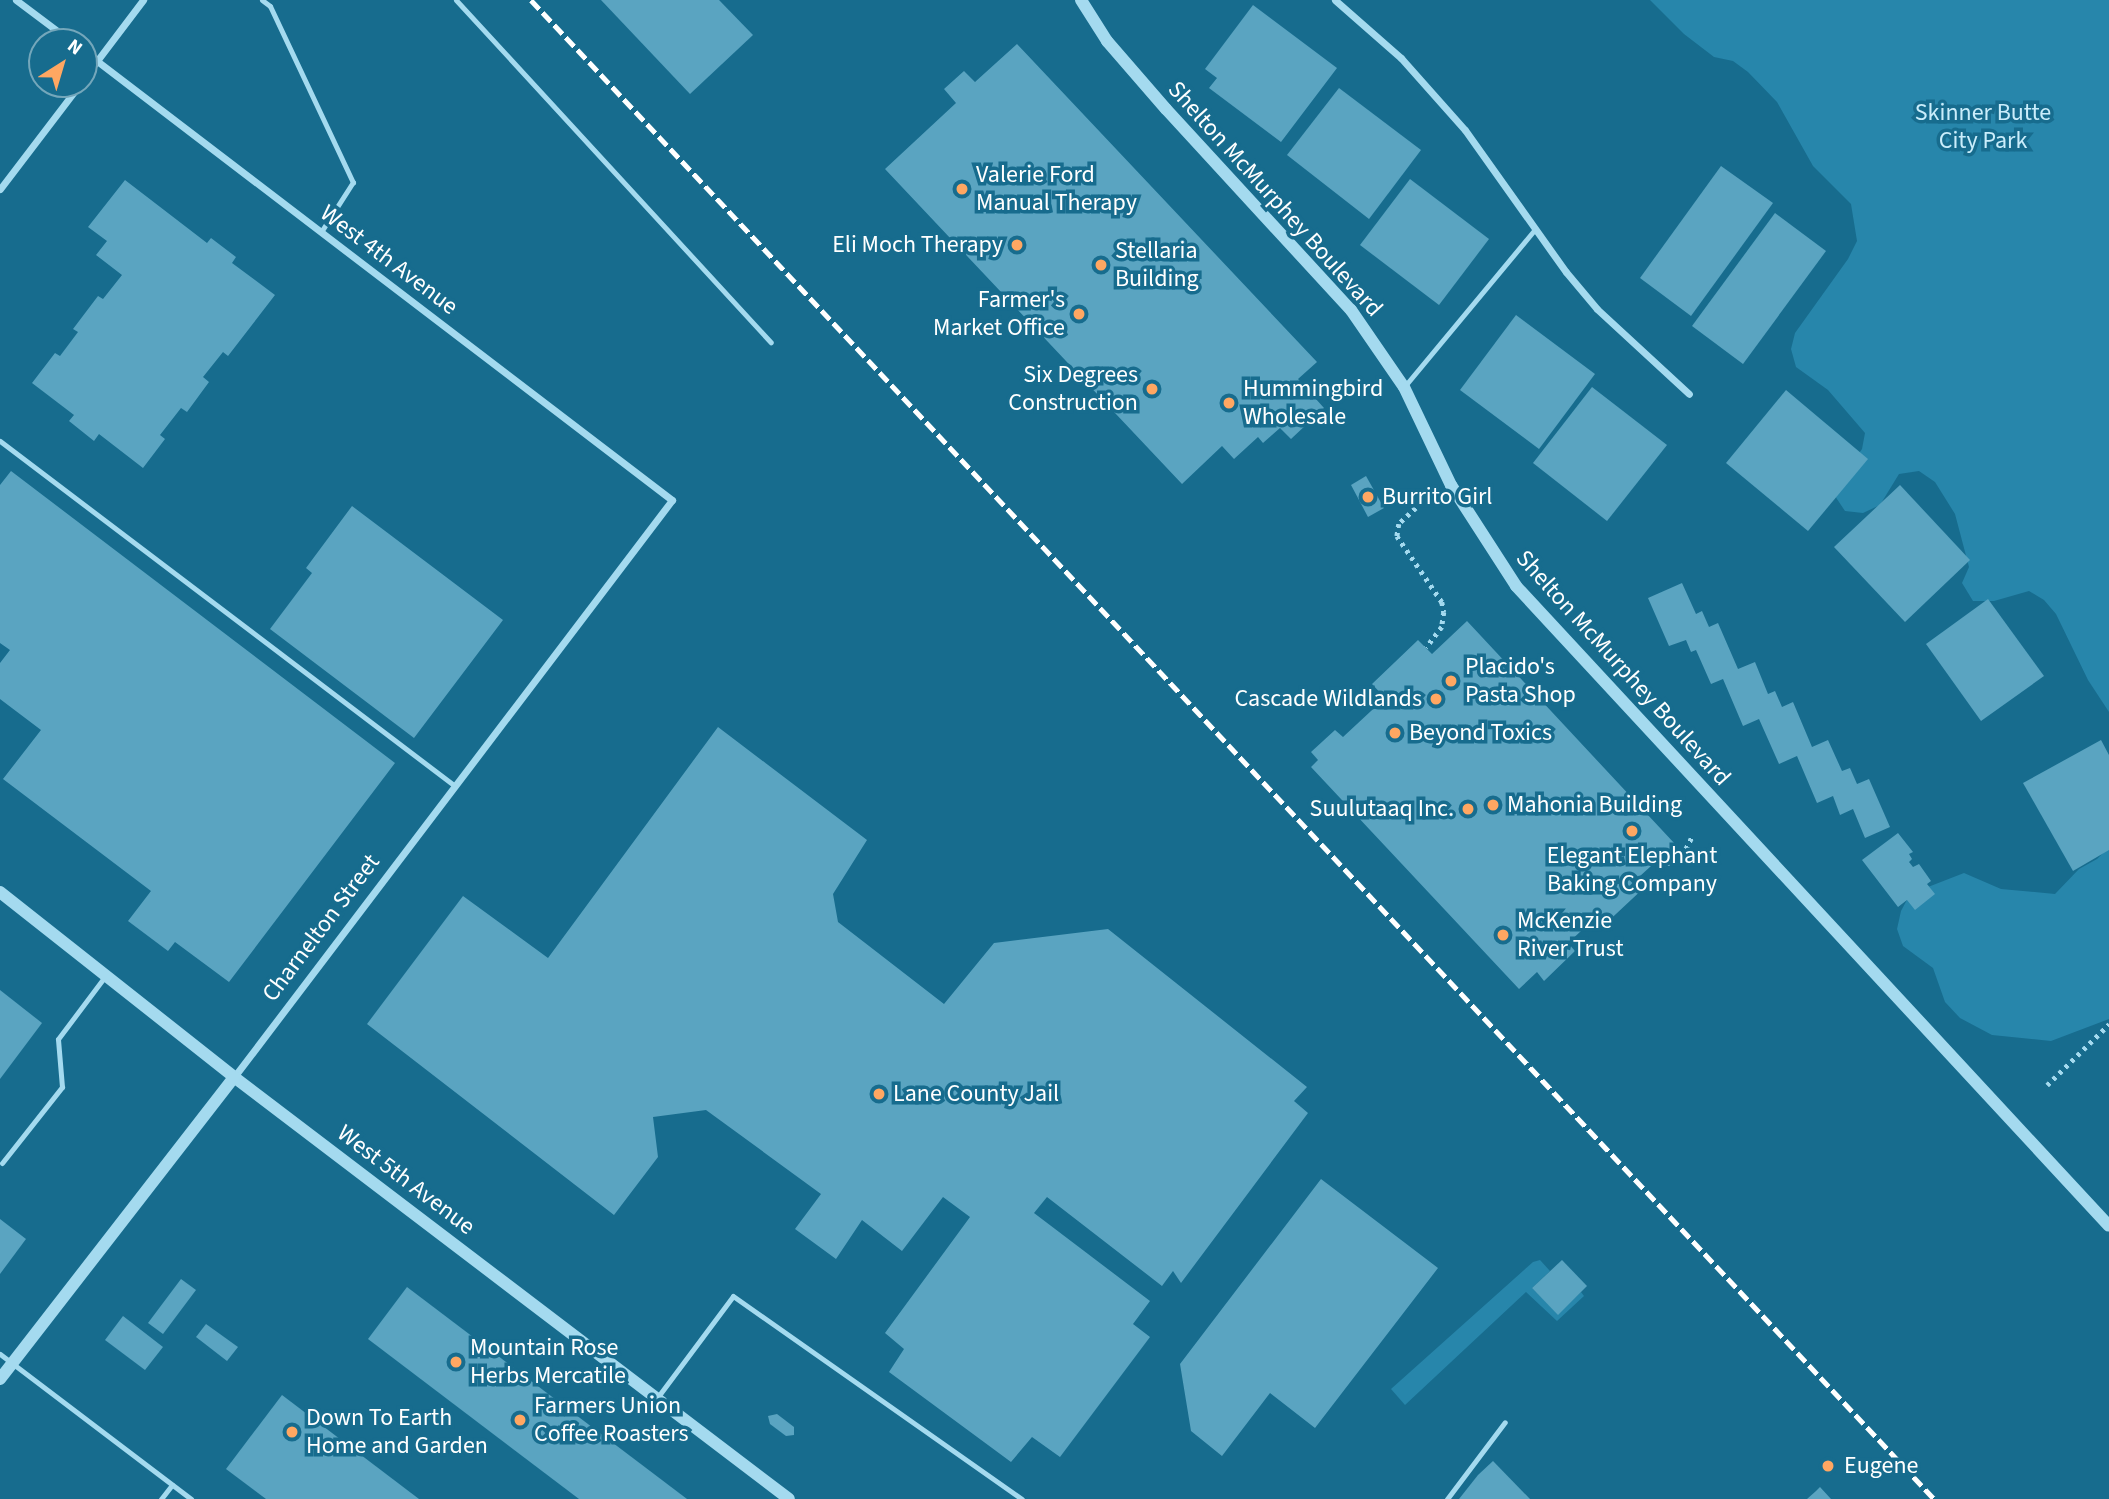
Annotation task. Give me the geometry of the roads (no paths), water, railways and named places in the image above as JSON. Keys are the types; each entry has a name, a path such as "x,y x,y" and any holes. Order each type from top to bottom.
{"street":[{"path":"16,0 53,28"},
{"path":"98,60 143,0"},
{"name":"Shelton McMurphey Boulevard","path":"1081,0 1107,41 1157,99 1351,310 1404,387 1451,485 1516,586 2109,1226"},
{"path":"1335,0 1401,58 1447,109 1506,184 1535,229 1597,309 1689,394"},
{"name":"West 4th Avenue","path":"98,62 672,500"},
{"path":"0,189 69,98"},
{"name":"Charnelton Street","path":"0,1379 234,1077 672,500"},
{"name":"West 5th Avenue","path":"0,892 234,1077 789,1499"}],"lane":[{"path":"262,0 270,6 353,182 321,232"},
{"path":"456,0 771,342"},
{"path":"1404,387 1535,229"},
{"path":"0,441 455,786"},
{"path":"2,1164 62,1087 58,1039 106,975"},
{"path":"657,1398 733,1296 1022,1499"},
{"path":"0,1354 191,1499"},
{"path":"1447,1499 1505,1422"},
{"path":"161,1499 172,1485"}],"railway":[{"path":"531,0 1934,1499"}],"place":[{"name":"Valerie Ford Manual Therapy","path":"962,189"},
{"name":"Eli Moch Therapy","path":"1017,245"},
{"name":"Stellaria Building","path":"1101,265"},
{"name":"Farmer's Market Office","path":"1079,314"},
{"name":"Six Degrees Construction","path":"1152,389"},
{"name":"Hummingbird Wholesale","path":"1229,403"},
{"name":"Burrito Girl","path":"1368,497"},
{"name":"Placido's Pasta Shop","path":"1451,681"},
{"name":"Cascade Wildlands","path":"1436,699"},
{"name":"Beyond Toxics","path":"1395,733"},
{"name":"Mahonia Building","path":"1493,805"},
{"name":"Suulutaaq Inc.","path":"1468,809"},
{"name":"Elegant Elephant Baking Company","path":"1632,831"},
{"name":"McKenzie River Trust","path":"1503,935"},
{"name":"Lane County Jail","path":"879,1094"},
{"name":"Mountain Rose Herbs Mercatile","path":"456,1362"},
{"name":"Farmers Union Coffee Roasters","path":"520,1420"},
{"name":"Down To Earth Home and Garden","path":"292,1432"},
{"name":"Eugene","path":"1828,1466"}],"park label":[{"name":"Skinner Butte City Park","path":"1983,127"}]}
